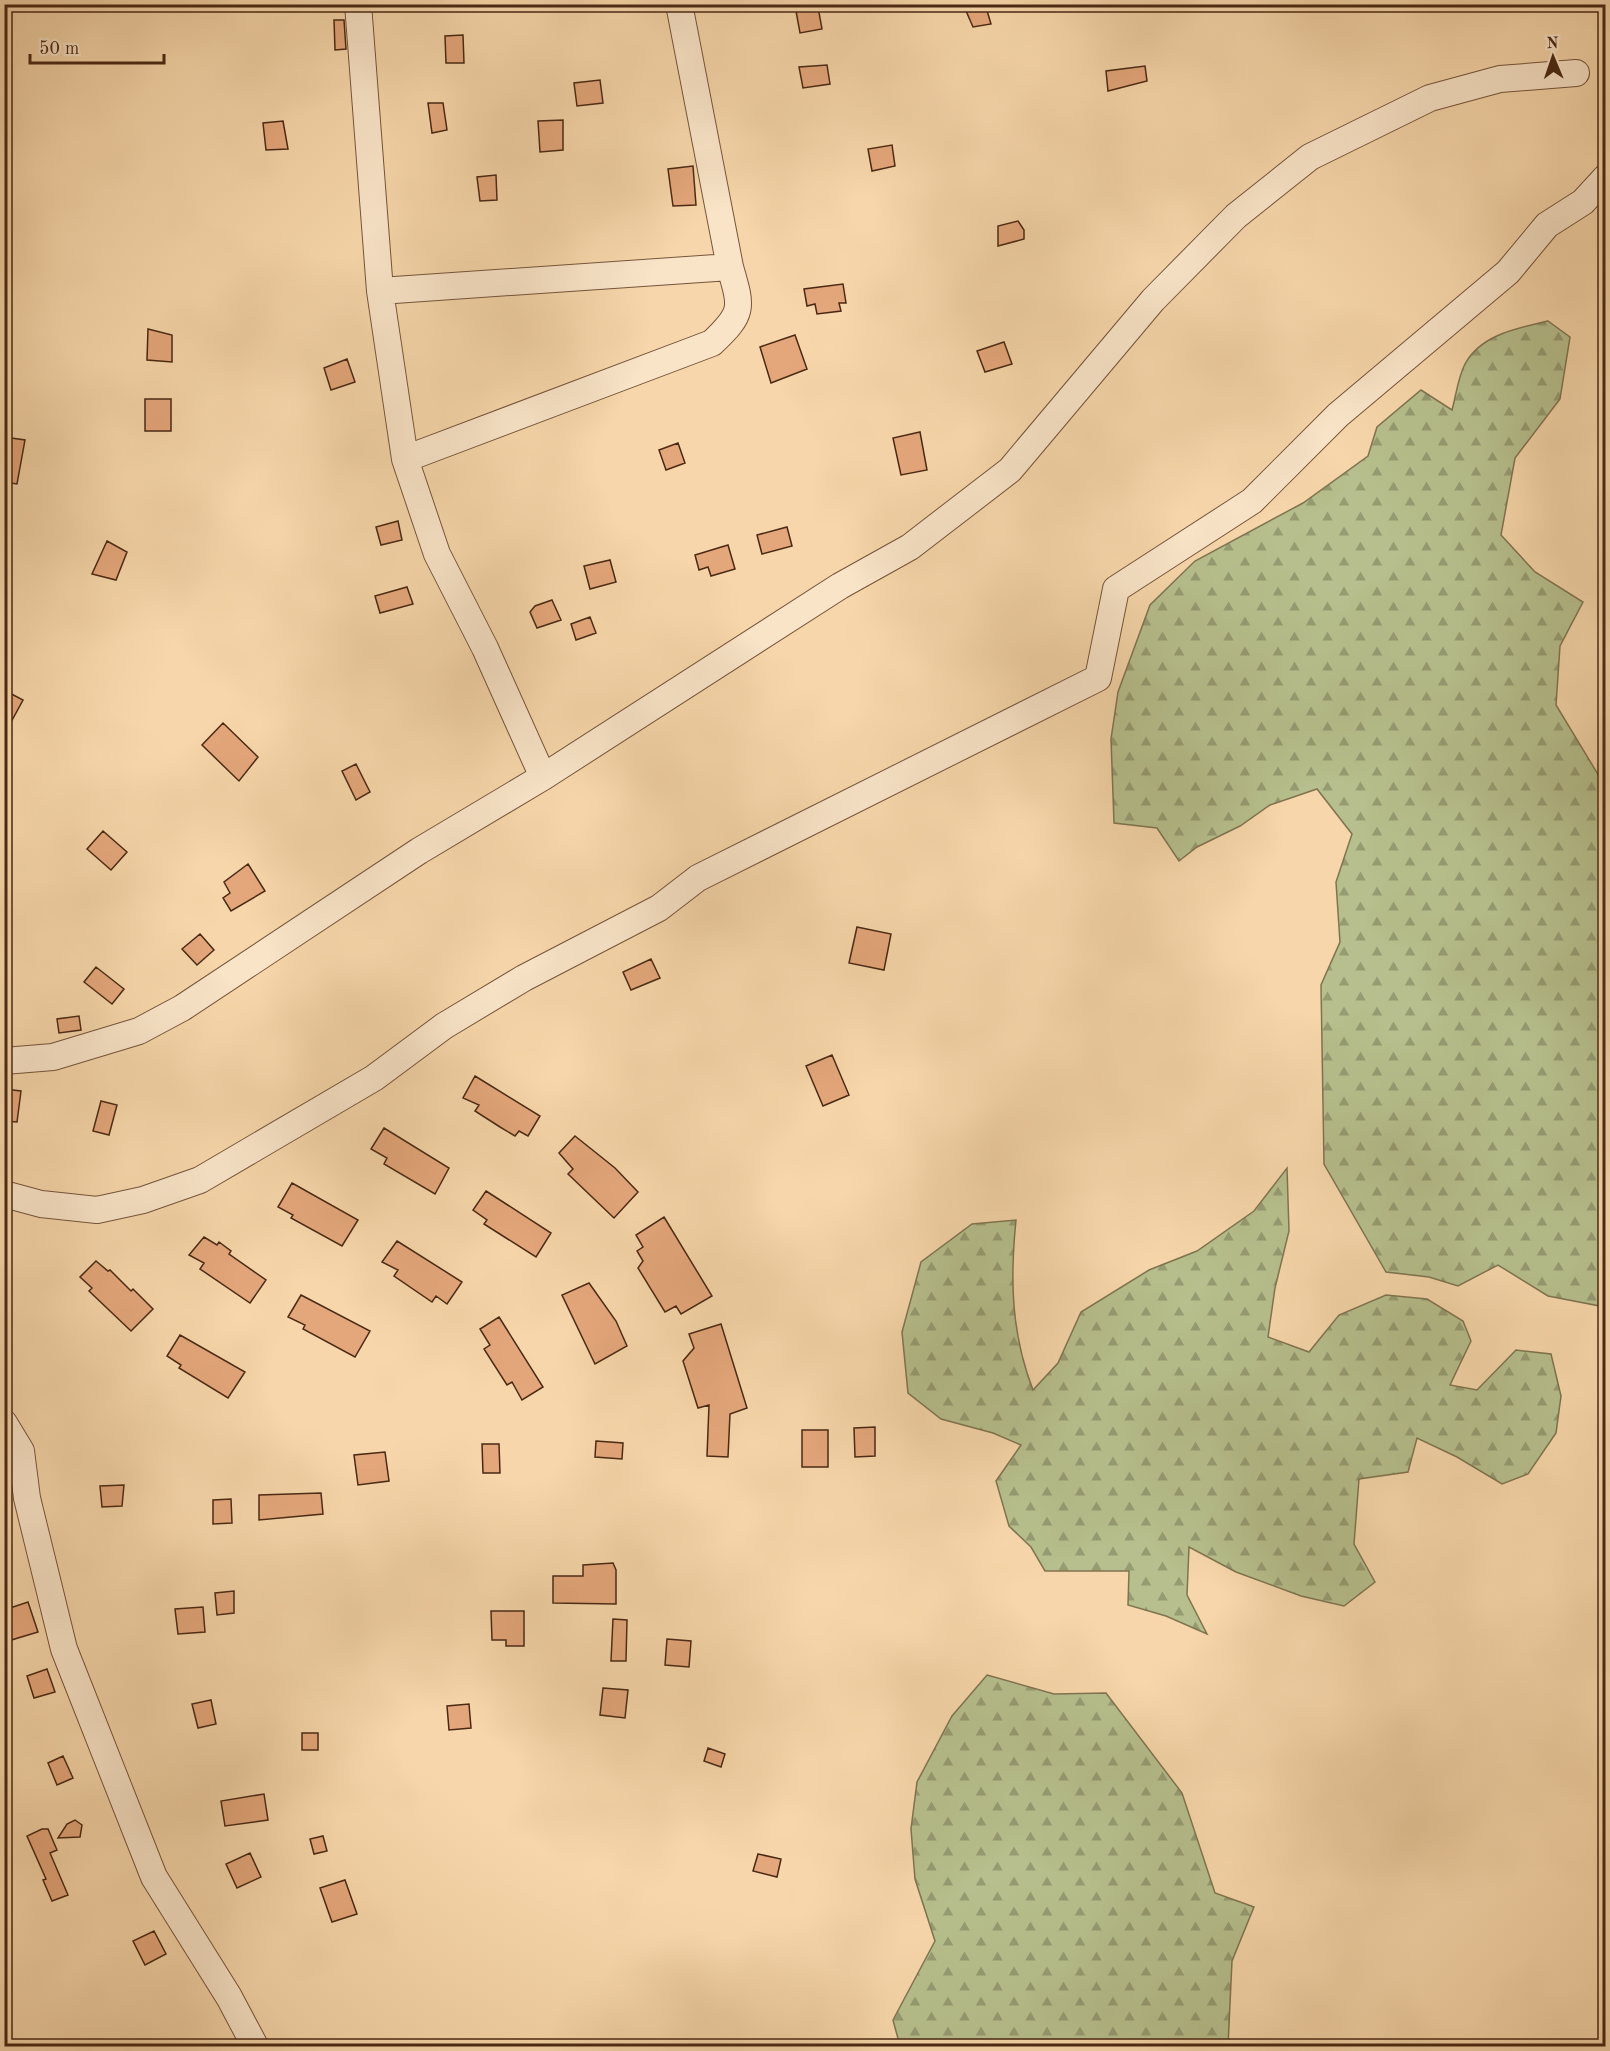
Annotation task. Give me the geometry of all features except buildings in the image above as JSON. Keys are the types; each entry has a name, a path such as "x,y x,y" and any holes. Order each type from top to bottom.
{"street":[{"path":"358,4 381,291 405,459 437,554 486,648 543,777"},
{"path":"405,459 712,343 735,321 739,299 730,267 679,4"},
{"path":"4,1061 53,1057 139,1031 183,1008 419,851 543,777 840,586 910,547 1010,470 1153,300 1236,216 1310,157 1430,98 1500,79 1576,73"},
{"path":"4,1194 41,1204 97,1210 143,1200 200,1180 374,1078 444,1026 524,978 659,908 698,878 1098,678 1116,589 1252,501 1338,416 1508,272 1547,225 1583,202 1605,177"},
{"path":"381,291 730,267"},
{"path":"4,1424 21,1451 27,1498 64,1649 154,1877 229,1997 255,2046"}],"green space":[{"path":"1548,321 1570,337 1560,399 1515,458 1501,535 1535,572 1583,602 1560,646 1556,705 1605,786 1605,1307 1548,1296 1498,1265 1458,1286 1429,1277 1386,1272 1324,1164 1321,985 1340,942 1336,882 1352,834 1317,789 1270,805 1240,826 1197,847 1179,861 1157,828 1114,823 1111,739 1118,692 1150,605 1195,561 1303,503 1368,456 1377,427 1421,390 1452,410 1465,364 1481,346 1502,334"},
{"path":"1287,1168 1289,1231 1275,1288 1268,1337 1309,1352 1339,1315 1386,1295 1427,1299 1463,1321 1471,1341 1450,1385 1477,1390 1516,1350 1551,1354 1561,1396 1556,1433 1528,1474 1502,1484 1457,1457 1417,1438 1408,1472 1359,1479 1354,1544 1375,1582 1344,1606 1301,1596 1236,1572 1189,1547 1187,1595 1207,1634 1166,1616 1128,1605 1129,1571 1045,1571 1031,1547 1009,1526 996,1481 1021,1445 993,1433 941,1419 908,1393 902,1332 921,1262 972,1224 1016,1220 1013,1285 1016,1327 1033,1390 1058,1363 1081,1312 1149,1270 1197,1251 1254,1211"},
{"path":"987,1675 1054,1694 1106,1693 1182,1793 1215,1893 1254,1907 1232,1961 1228,2046 900,2046 893,2020 935,1941 915,1879 911,1829 917,1782 952,1716"}]}
